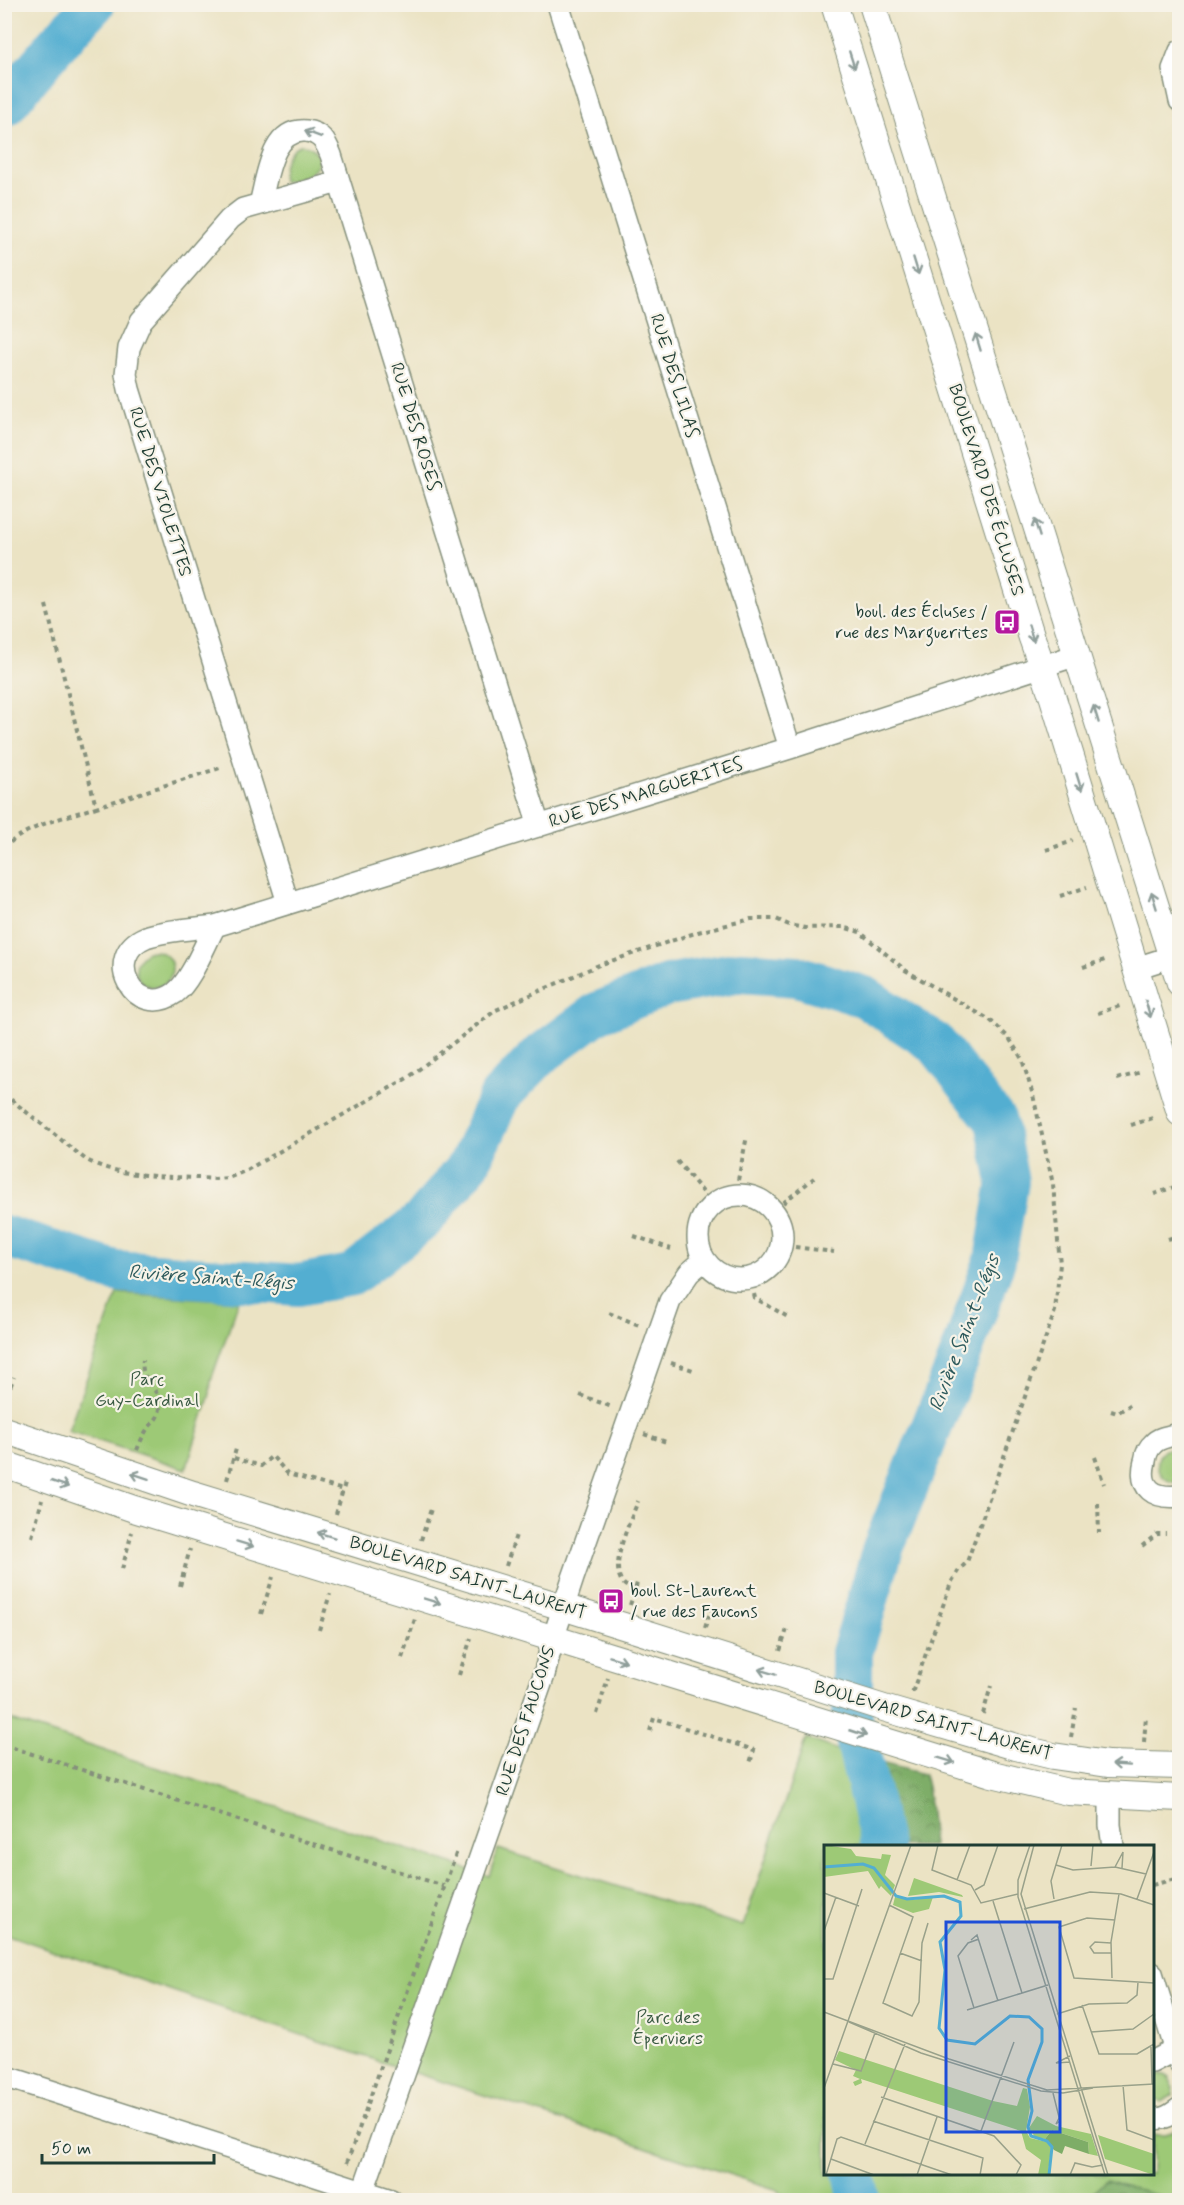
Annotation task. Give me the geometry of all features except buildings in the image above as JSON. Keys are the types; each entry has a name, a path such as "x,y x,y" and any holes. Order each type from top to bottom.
{"street":[{"name":"RUE DES LILAS","path":"558,4 790,748"},
{"name":"BOULEVARD DES ÉCLUSES","path":"834,4 1136,968 1170,1114"},
{"name":"BOULEVARD DES ÉCLUSES","path":"872,4 1077,655 1175,955 1179,983"},
{"path":"1179,52 1173,69 1179,100"},
{"name":"RUE DES ROSES","path":"260,204 273,155 281,140 289,133 298,130 321,135 331,155 539,826"},
{"name":"RUE DES VIOLETTES","path":"288,903 129,389 126,363 129,348 141,321 230,219 243,209 339,182"},
{"path":"903,224 938,214"},
{"name":"RUE DES MARGUERITES","path":"215,926 790,748 1077,655"},
{"path":"1136,968 1175,955"},
{"path":"744,1195 769,1206 777,1217 782,1231 781,1245 776,1258 767,1269 754,1276 740,1279 726,1277 704,1260 699,1247 700,1220 718,1200 744,1195"},
{"name":"RUE DES FAUCONS","path":"363,2191 540,1686 563,1607 670,1301 688,1273 704,1260"},
{"name":"BOULEVARD SAINT-LAURENT","path":"4,1430 193,1494 563,1607 887,1710 1053,1756 1108,1764 1179,1766"},
{"path":"1179,1434 1162,1438 1152,1444 1148,1449 1143,1468 1146,1488 1152,1493 1165,1497 1179,1496"},
{"name":"BOULEVARD SAINT-LAURENT","path":"4,1464 134,1509 992,1774 1080,1794 1179,1798"},
{"path":"1110,1795 1113,1845"},
{"path":"1154,1979 1178,2057 1154,2062"},
{"path":"4,2076 391,2200"},
{"path":"1154,2119 1158,2120 1170,2115 1179,2108"}],"path":[{"path":"46,604 96,807"},
{"path":"4,849 10,842 32,830 96,807 244,761"},
{"path":"1046,850 1075,840"},
{"path":"1060,896 1089,886"},
{"path":"4,1094 85,1159 97,1166 114,1171 228,1178 247,1170 409,1077 496,1010 599,965 678,938 751,919 776,919 789,925 805,928 826,926 860,932 905,970 990,1020 1009,1038 1022,1059 1033,1095 1053,1184 1060,1264 1055,1311 967,1562 951,1583 912,1698"},
{"path":"1083,967 1112,958"},
{"path":"1098,1013 1126,1004"},
{"path":"1117,1079 1147,1071"},
{"path":"1131,1125 1170,1114"},
{"path":"738,1180 747,1136"},
{"path":"677,1161 703,1192"},
{"path":"783,1203 814,1178"},
{"path":"1154,1194 1179,1185"},
{"path":"1168,1239 1179,1235"},
{"path":"634,1236 671,1249"},
{"path":"795,1247 834,1252"},
{"path":"754,1294 755,1298 788,1317"},
{"path":"609,1313 644,1327"},
{"path":"135,1456 148,1429 158,1418 160,1405 159,1396 144,1378 141,1369 143,1360"},
{"path":"665,1360 693,1370"},
{"path":"4,1403 14,1377"},
{"path":"580,1395 615,1408"},
{"path":"1111,1412 1117,1413 1130,1405"},
{"path":"642,1434 669,1443"},
{"path":"226,1485 236,1449"},
{"path":"234,1458 261,1466 272,1456 288,1474 343,1490"},
{"path":"1095,1458 1104,1484"},
{"path":"334,1519 345,1483"},
{"path":"32,1537 43,1497"},
{"path":"635,1590 624,1585 617,1568 638,1501"},
{"path":"1098,1503 1099,1533"},
{"path":"420,1545 431,1509"},
{"path":"122,1569 134,1527"},
{"path":"1142,1546 1157,1534 1166,1534"},
{"path":"504,1571 516,1535"},
{"path":"180,1586 190,1546"},
{"path":"261,1614 275,1571"},
{"path":"629,1611 638,1580"},
{"path":"319,1630 332,1588"},
{"path":"703,1634 712,1606"},
{"path":"402,1658 416,1614"},
{"path":"778,1657 787,1629"},
{"path":"459,1675 472,1632"},
{"path":"597,1714 609,1675"},
{"path":"982,1719 992,1686"},
{"path":"1071,1742 1076,1708"},
{"path":"1144,1749 1146,1716"},
{"path":"650,1731 654,1718 754,1750 750,1763"},
{"path":"4,1745 444,1886"},
{"path":"1154,1885 1175,1879"}],"green space":[{"path":"300,145 310,147 316,153 317,166 303,177 283,181 286,160 292,150"},
{"path":"154,951 167,956 172,969 167,982 154,987 141,982 136,969 141,956"},
{"name":"Parc Guy-Cardinal","path":"117,1293 239,1301 211,1380 210,1394 186,1469 68,1431"},
{"path":"1179,1447 1179,1482 1173,1482 1163,1476 1158,1460 1160,1454 1165,1450"},
{"name":"Parc des Éperviers","path":"5,1718 489,1876 498,1849 743,1926 806,1738 843,1752 865,1827 868,1845 824,1845 824,2175 838,2175 837,2189 841,2200 787,2200 778,2190 375,2060 5,1934"},
{"path":"881,1763 924,1774 928,1791 933,1845 900,1845"},
{"path":"1160,2075 1168,2077 1174,2087 1173,2095 1162,2102 1154,2099 1154,2077"},
{"path":"1179,2128 1179,2200 1169,2200 1106,2180 1083,2200 878,2200 872,2190 869,2175 1154,2175 1154,2135 1164,2135"},
{"path":"1106,2180 1169,2200 1083,2200"}],"waterway":[{"name":"Rivière Saint-Régis","path":"4,107 94,4"},
{"name":"Rivière Saint-Régis","path":"4,1236 115,1271 298,1285 352,1275 423,1220 469,1164 500,1096 539,1056 597,1013 667,985 741,972 797,976 865,997 936,1044 996,1121 1008,1182 995,1260 959,1359 883,1548 852,1653 852,1721 882,1845"},
{"name":"Rivière Saint-Régis","path":"854,2175 860,2200"}],"place":[{"name":"boul. des Écluses / rue des Marguerites","path":"1007,622"},
{"name":"boul. St-Laurent / rue des Faucons","path":"611,1601"}]}
